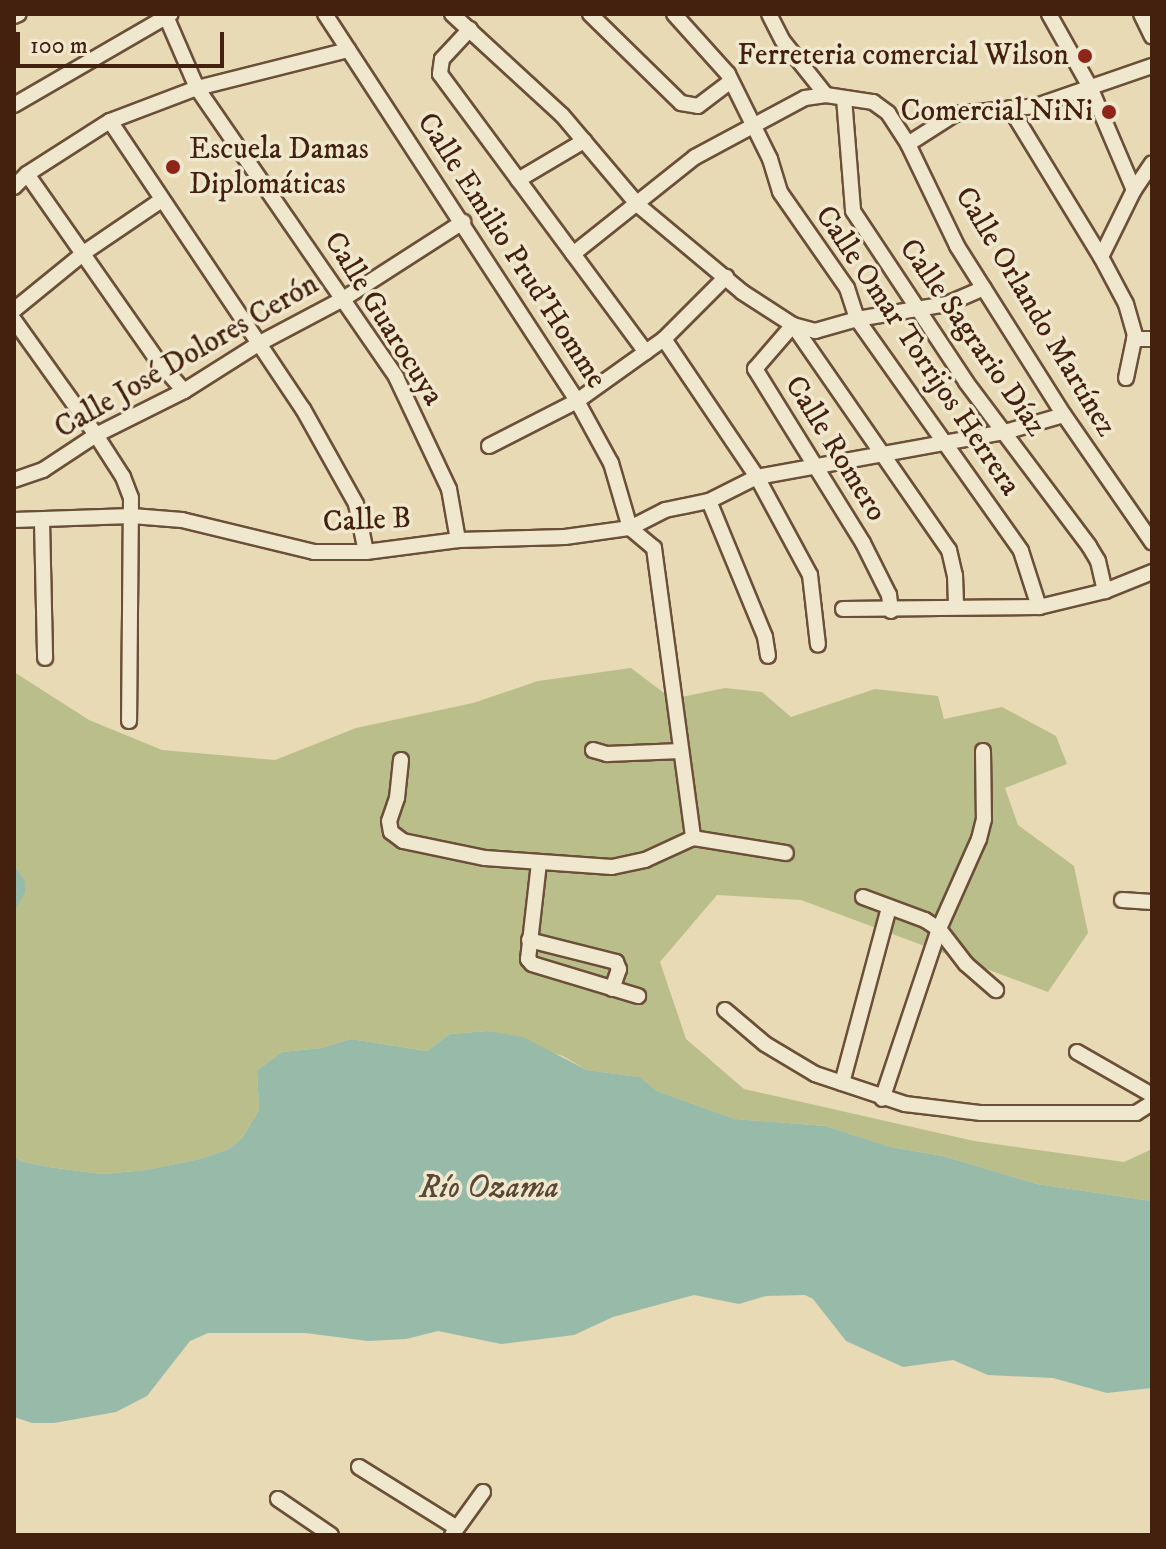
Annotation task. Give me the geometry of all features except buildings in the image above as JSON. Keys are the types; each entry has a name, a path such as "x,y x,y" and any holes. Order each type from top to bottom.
{"street":[{"name":"Calle Emilio Prud'Homme","path":"325,14 577,401 611,463 630,528"},
{"path":"452,14 525,77 638,205 766,309 793,325 815,331 857,319 947,304 984,288"},
{"path":"590,14 681,103 698,106 731,81"},
{"name":"Calle Omar Torrijos Herrera","path":"674,14 731,81 780,192 847,288 857,319 1021,551 1039,607"},
{"path":"769,14 783,41 826,95"},
{"path":"1049,14 1090,87 1134,190"},
{"path":"1141,14 1152,37"},
{"path":"14,105 168,15"},
{"name":"Calle Guarocuya","path":"168,15 197,88 396,377 449,489 458,540"},
{"path":"470,29 442,59 440,74 646,352"},
{"path":"14,187 27,174 110,121 197,88 348,50"},
{"path":"908,144 955,114 1036,106 1152,66"},
{"path":"573,254 695,157 752,123 805,98 826,95"},
{"name":"Calle Orlando Martínez","path":"826,95 879,105 908,144 957,246 1064,415 1152,542"},
{"name":"Calle Sagrario Díaz","path":"844,98 853,211 966,382 1089,546 1098,561 1105,591"},
{"path":"1010,108 1101,257 1126,304 1134,339 1126,378"},
{"path":"110,121 160,201 260,343 356,504 366,552"},
{"path":"518,180 584,141"},
{"path":"1101,257 1134,190 1152,163"},
{"path":"27,174 85,252 157,360 184,391"},
{"path":"14,310 85,252 160,201"},
{"name":"Calle José Dolores Cerón","path":"14,480 43,470 96,435 184,391 260,343 343,299 463,222"},
{"path":"489,446 577,401 646,352 664,339 726,277"},
{"path":"14,320 123,477 132,516 129,721"},
{"path":"793,325 949,550 955,575 956,607"},
{"name":"Calle Romero","path":"793,325 755,370 863,543 889,595 891,611"},
{"path":"664,339 757,477 813,584 818,645"},
{"path":"1134,339 1152,339"},
{"name":"Calle B","path":"14,520 132,516 182,520 314,552 366,552 458,540 565,537 630,528 665,510 709,501 757,477 1005,432 1064,415"},
{"path":"709,501 765,637 768,656"},
{"path":"42,521 45,658"},
{"path":"630,528 654,548 693,838"},
{"path":"843,609 891,611 1039,607 1105,591 1152,572"},
{"path":"593,750 607,754 681,751"},
{"path":"882,1099 939,929 982,829 983,751"},
{"path":"401,760 397,798 389,821 391,832 403,841 485,858 539,863 629,865 693,838 786,853"},
{"path":"539,863 526,952 532,964 638,996"},
{"path":"863,897 939,929 966,964 996,990"},
{"path":"1122,900 1152,902"},
{"path":"842,1083 889,907"},
{"path":"529,940 616,962 619,969 612,989"},
{"path":"725,1010 765,1044 815,1074 882,1099 981,1113 1136,1113 1152,1103"},
{"path":"1077,1052 1152,1095"},
{"path":"359,1467 419,1501 454,1531 483,1492"},
{"path":"278,1499 331,1535"}],"green space":[{"path":"631,668 672,699 725,688 762,692 791,717 875,689 938,696 944,719 1002,707 1056,736 1067,764 1005,788 1018,825 1074,866 1088,933 1048,992 801,900 717,895 660,962 686,1039 744,1089 974,1141 1124,1162 1152,1149 1152,1201 1037,1184 943,1156 891,1147 826,1126 735,1119 657,1091 638,1077 587,1070 563,1056 487,1031 450,1034 427,1051 351,1039 321,1048 282,1052 257,1070 259,1110 242,1138 229,1149 200,1159 146,1170 102,1174 20,1161 14,1155 14,912 25,881 14,864 14,672 89,720 162,750 275,760 356,728 473,703 538,681"}],"water":[{"path":"14,864 25,881 25,892 14,912"},
{"name":"Río Ozama","path":"487,1031 523,1037 587,1070 639,1077 657,1091 735,1119 826,1126 891,1147 943,1156 1037,1184 1152,1201 1152,1388 1107,1393 1053,1378 988,1375 953,1360 903,1367 846,1341 813,1299 805,1295 766,1296 739,1304 694,1295 613,1317 574,1335 501,1344 438,1331 406,1339 368,1341 305,1333 208,1333 190,1341 147,1396 116,1412 54,1423 32,1423 14,1417 14,1155 20,1161 102,1174 146,1170 200,1159 229,1149 242,1138 259,1110 257,1070 282,1052 321,1048 351,1039 427,1051 450,1034"}],"place":[{"name":"Ferreteria comercial Wilson","path":"1085,56"},
{"name":"Comercial NiNi","path":"1109,112"},
{"name":"Escuela Damas Diplomáticas","path":"173,167"}]}
